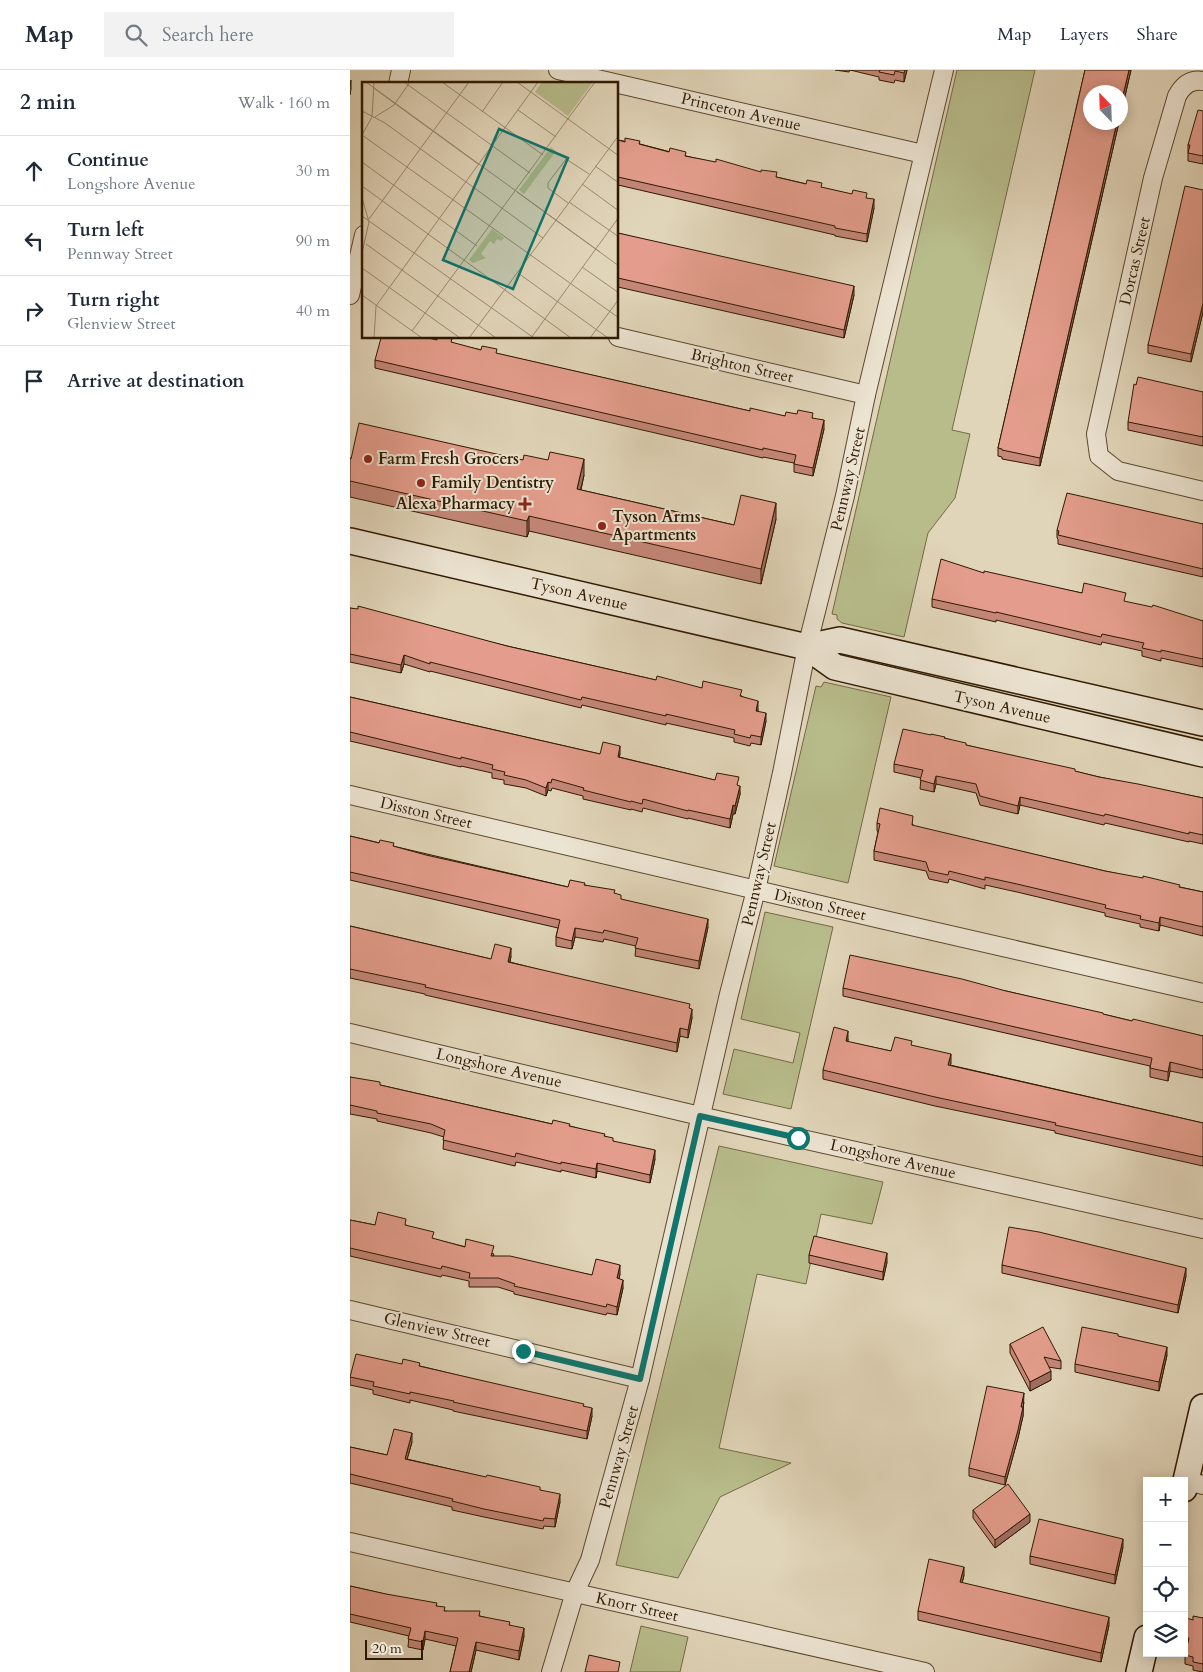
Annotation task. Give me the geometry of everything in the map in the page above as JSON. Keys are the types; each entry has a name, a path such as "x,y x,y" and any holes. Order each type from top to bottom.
{"street":[{"name":"Princeton Avenue","path":"558,70 610,82"},
{"name":"Pennway Street","path":"551,1672 575,1592 590,1560 640,1379 700,1116 756,890 807,648 845,496 866,395 944,70"},
{"name":"Dorcas Street","path":"1203,81 1191,81 1185,84 1177,96 1153,178 1096,434 1099,456 1118,471 1203,491"},
{"name":"Princeton Avenue","path":"619,84 924,154"},
{"path":"350,295 362,244"},
{"name":"Brighton Street","path":"619,337 866,395"},
{"name":"Tyson Avenue","path":"350,541 807,648 834,667 1203,754"},
{"name":"Tyson Avenue","path":"807,648 840,640 1203,723"},
{"path":"1067,723 1074,694"},
{"name":"Disston Street","path":"350,795 1203,992"},
{"name":"Longshore Avenue","path":"350,1033 700,1116 1203,1229"},
{"name":"Glenview Street","path":"350,1310 640,1379"},
{"path":"1191,1485 1203,1407"},
{"name":"Knorr Street","path":"350,1542 925,1672"},
{"path":"1139,1672 1143,1655"}],"green space":[{"path":"957,70 1035,70 952,430 970,434 955,498 928,533 904,637 842,623 837,619 837,615 832,614"},
{"path":"824,682 891,697 848,883 774,866 816,686 821,687"},
{"path":"765,912 833,927 791,1109 723,1094 734,1049 793,1063 800,1033 741,1019"},
{"path":"719,1146 883,1182 872,1224 821,1214 806,1284 757,1274 719,1448 791,1463 720,1497 678,1578 616,1565"},
{"path":"641,1626 688,1637 680,1672 630,1672"}],"building":[{"path":"880,70 905,70 904,73 895,71 894,75 879,72"},
{"path":"1085,70 1129,70 1125,85 1083,85 1083,130 1115,130 1040,458 998,448"},
{"path":"1198,110 1203,111 1203,156 1188,153 1190,145 1188,145"},
{"path":"625,138 640,141 639,144 669,152 670,148 686,152 685,156 716,162 716,159 761,172 761,170 777,172 776,177 806,184 807,180 822,183 821,187 852,194 853,190 867,193 866,198 874,199 867,234 619,177 619,140 625,142"},
{"path":"1185,186 1203,190 1203,303 1191,354 1148,345"},
{"path":"619,233 854,286 844,330 619,278"},
{"path":"381,339 452,339 451,342 481,350 482,346 497,349 496,353 750,411 750,408 785,416 786,412 797,414 798,410 813,413 812,418 824,420 813,468 794,464 796,455 763,448 763,450 375,360"},
{"path":"1138,377 1203,392 1203,437 1128,422 1134,384 1136,385"},
{"path":"359,423 523,460 524,455 548,460 550,452 584,459 577,489 734,525 741,495 776,503 761,569 529,516 527,521 350,481 350,458"},
{"path":"1067,493 1203,524 1203,569 1058,535 1059,531 1057,530"},
{"path":"941,559 984,573 984,571 1082,593 1084,583 1126,593 1124,601 1152,607 1153,605 1203,621 1203,659 1142,648 1144,643 1102,634 1101,637 932,599"},
{"path":"358,606 507,646 656,680 657,676 702,688 703,681 742,690 740,696 758,701 756,711 766,713 761,737 751,735 750,738 734,734 735,730 666,714 666,716 582,697 581,700 430,662 430,664 404,655 401,665 350,654 350,608 358,609"},
{"path":"350,697 600,754 603,742 620,746 618,757 715,780 717,773 739,777 737,785 740,786 735,806 733,805 730,819 688,811 643,799 642,804 631,802 583,790 584,788 552,779 551,783 548,782 546,788 526,780 504,775 505,772 492,769 493,765 350,732"},
{"path":"903,729 945,737 966,743 966,745 1075,769 1075,771 1099,777 1203,798 1203,835 1189,832 1189,834 1105,814 1104,816 1020,797 1018,806 980,796 976,784 936,776 934,784 920,780 923,770 894,764"},
{"path":"880,808 913,816 912,825 1105,871 1143,878 1143,876 1203,892 1203,927 1160,917 1159,923 1140,919 1141,916 1105,908 1106,905 985,877 985,880 949,871 948,875 929,871 926,862 874,851 880,824 877,823"},
{"path":"350,836 379,843 380,840 394,843 393,846 426,855 568,887 570,880 585,883 584,885 615,890 614,893 621,895 621,899 708,919 699,961 635,948 638,938 604,930 603,933 575,928 572,941 556,937 560,920 350,872"},
{"path":"350,926 491,959 495,944 511,948 508,962 690,1004 689,1008 692,1009 688,1030 680,1028 677,1043 350,969"},
{"path":"850,955 962,979 1132,1021 1133,1019 1203,1036 1203,1070 1170,1062 1168,1072 1150,1068 1152,1058 843,988"},
{"path":"834,1027 848,1031 846,1041 891,1051 895,1037 912,1041 911,1045 951,1054 948,1065 1203,1123 1203,1157 1055,1125 1056,1123 823,1070"},
{"path":"350,1077 380,1082 380,1085 552,1124 553,1120 570,1124 569,1126 605,1134 604,1136 613,1138 613,1141 655,1150 650,1175 597,1163 596,1169 561,1162 561,1164 516,1153 515,1157 443,1140 445,1130 431,1124 377,1113 377,1111 350,1105"},
{"path":"378,1212 406,1219 405,1225 434,1232 432,1238 465,1247 466,1239 494,1246 491,1256 510,1256 592,1275 596,1259 620,1265 617,1278 623,1280 617,1307 607,1304 606,1307 514,1286 515,1284 498,1278 469,1278 470,1273 442,1266 441,1269 350,1248 350,1220 375,1225"},
{"path":"1009,1227 1039,1232 1186,1268 1178,1305 1002,1265"},
{"path":"814,1236 887,1253 883,1272 809,1255"},
{"path":"1043,1327 1061,1361 1044,1357 1051,1371 1030,1382 1010,1344"},
{"path":"1082,1327 1167,1347 1159,1382 1075,1364"},
{"path":"356,1354 402,1364 403,1359 420,1363 419,1366 584,1404 583,1406 592,1408 587,1431 454,1401 373,1386 374,1382 350,1377"},
{"path":"987,1386 1024,1393 1018,1430 1005,1477 969,1468"},
{"path":"394,1429 412,1433 405,1459 486,1477 487,1475 540,1487 540,1490 560,1494 555,1519 544,1518 543,1521 484,1509 452,1501 453,1499 350,1474 350,1447 387,1455"},
{"path":"1008,1484 1030,1514 995,1540 973,1510"},
{"path":"1039,1519 1123,1539 1115,1575 1030,1556"},
{"path":"929,1559 964,1567 960,1582 1109,1617 1101,1653 918,1611"},
{"path":"350,1586 437,1603 436,1606 445,1607 444,1611 480,1611 479,1616 510,1622 509,1625 524,1628 519,1651 476,1642 469,1672 450,1672 458,1638 425,1631 423,1642 408,1639 411,1628 350,1614"},
{"path":"1193,1616 1203,1618 1203,1664 1193,1662 1193,1657 1188,1656 1188,1619 1193,1620"},
{"path":"589,1655 620,1662 618,1672 585,1672"}],"place":[{"name":"Farm Fresh Grocers","path":"368,459"},
{"name":"Family Dentistry","path":"421,483"},
{"name":"Alexa Pharmacy","path":"525,504"},
{"name":"Tyson Arms Apartments","path":"602,526"}],"route":[{"path":"523,1351 640,1379 700,1116 798,1138"}]}
